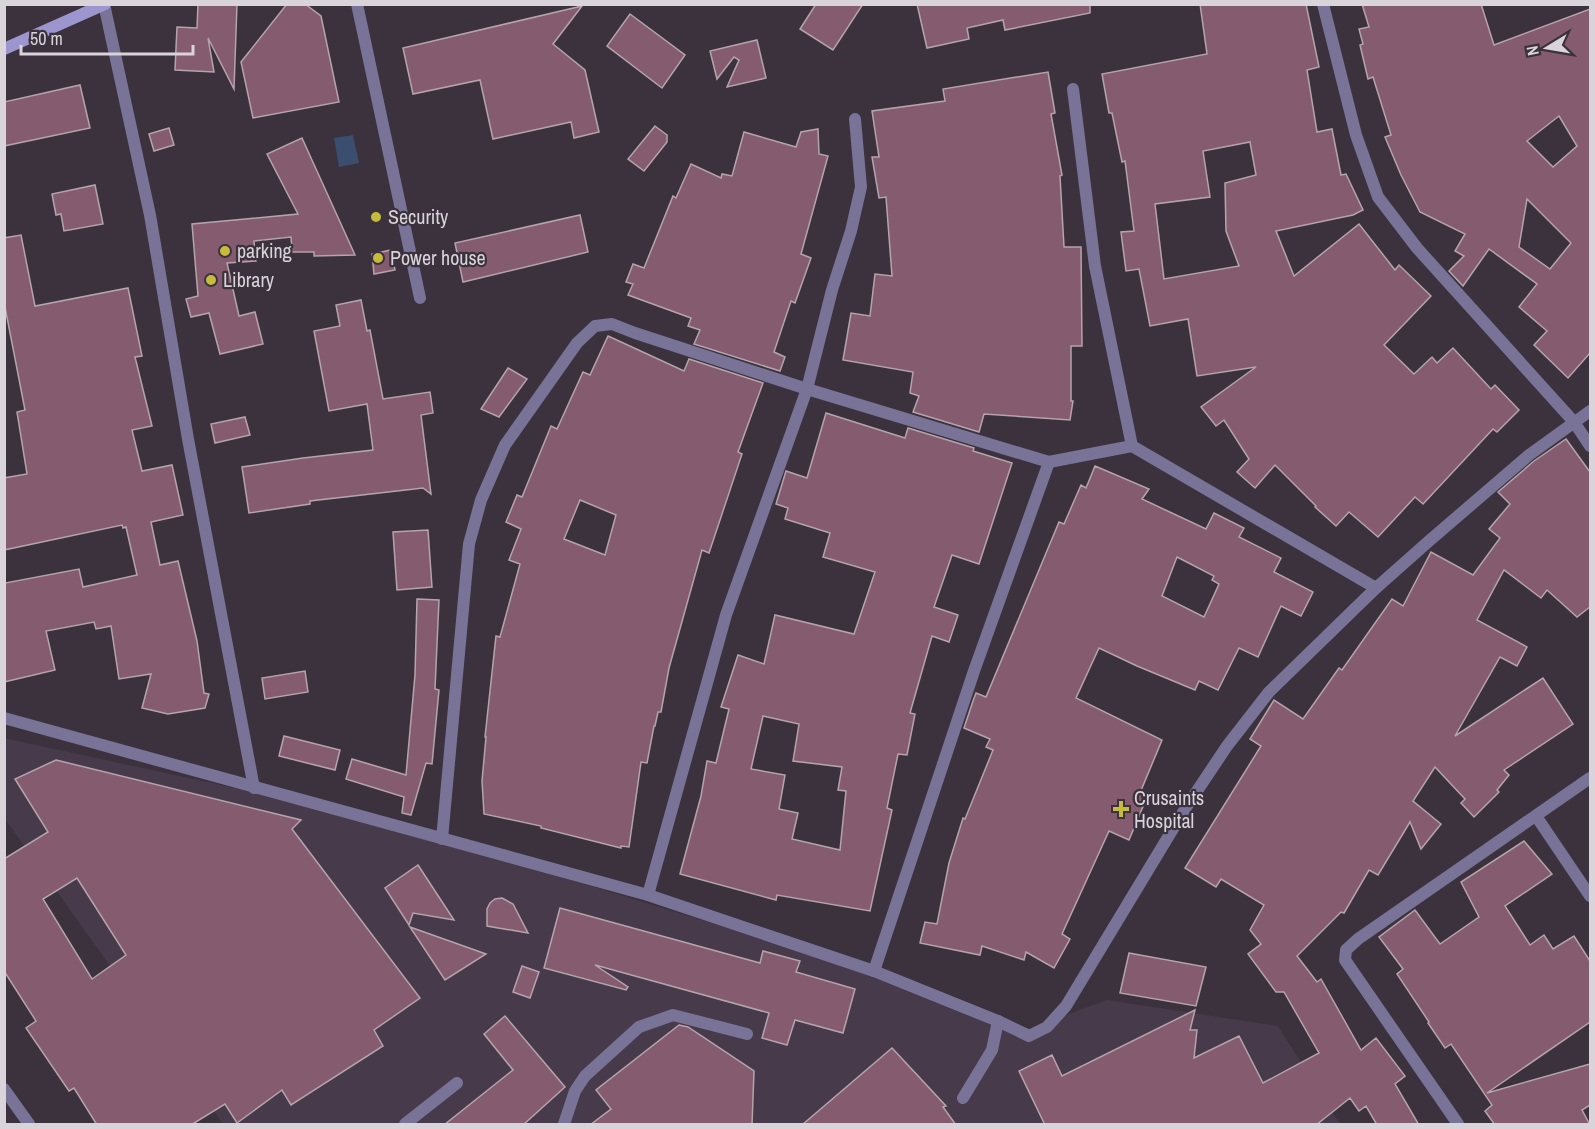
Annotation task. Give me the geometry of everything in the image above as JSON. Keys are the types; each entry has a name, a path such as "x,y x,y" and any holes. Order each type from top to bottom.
{"main road":[{"path":"4,49 104,5"}],"street":[{"path":"357,4 420,298"},
{"path":"1323,4 1356,135 1378,197 1417,248 1574,422 1590,446"},
{"path":"104,5 150,215 190,451 254,788"},
{"path":"1073,89 1095,266 1132,446"},
{"path":"648,895 726,615 807,389 832,290 851,231 861,187 855,119"},
{"path":"442,838 468,553 481,500 505,445 577,343 595,326 612,324 807,389 1050,462 1132,446 1376,588"},
{"path":"4,718 648,895 874,971 998,1021 1029,1036 1047,1028 1066,1006 1185,809 1227,746 1269,692 1376,588 1529,455 1590,411"},
{"path":"874,971 974,671 1050,462"},
{"path":"1458,1125 1345,960 1346,950 1358,939 1590,778"},
{"path":"1536,816 1590,896"},
{"path":"564,1125 575,1091 585,1076 639,1027 673,1015 747,1034"},
{"path":"963,1098 992,1050 998,1021"},
{"path":"405,1125 457,1083"},
{"path":"4,1089 29,1125"}],"shaded area":[{"path":"4,738 364,816 886,977 1017,1033 1107,1000 1278,1026 1340,1124 223,1124 5,819"}],"water":[{"path":"353,135 359,163 339,167 334,138"}],"building":[{"path":"198,4 237,4 234,89 208,38 214,72 175,70 177,27 197,28"},
{"path":"287,4 305,4 321,16 339,102 253,118 241,62"},
{"path":"816,4 863,4 833,50 800,29"},
{"path":"917,4 1090,4 1090,13 1005,30 1003,20 967,28 969,39 927,48"},
{"path":"1200,4 1306,4 1319,67 1307,70 1317,132 1332,129 1341,175 1346,174 1363,210 1353,215 1276,231 1294,276 1359,224 1395,270 1399,265 1431,296 1384,345 1414,374 1432,357 1437,363 1453,348 1491,389 1495,385 1519,410 1497,432 1493,429 1423,504 1415,497 1378,537 1349,512 1336,526 1275,465 1255,488 1237,472 1249,459 1224,420 1216,426 1201,407 1256,367 1197,376 1188,319 1150,326 1139,269 1126,271 1121,232 1134,231 1125,161 1122,162 1112,113 1109,113 1102,74 1207,54","holes":["1250,142 1256,175 1225,183 1226,231 1239,266 1164,279 1155,204 1210,197 1203,151"]},
{"path":"1362,4 1481,4 1494,45 1590,9 1590,353 1568,378 1534,345 1547,331 1519,307 1537,284 1489,249 1463,286 1449,271 1464,256 1455,251 1465,234 1420,212 1401,175 1385,137 1391,135 1373,77 1368,79 1360,45 1363,44 1359,29 1369,27","holes":["1559,116 1577,146 1553,167 1527,141","1527,199 1571,243 1550,269 1519,247"]},
{"path":"582,6 553,44 585,70 599,132 574,138 571,122 493,139 480,80 413,94 403,48"},
{"path":"630,14 685,55 662,88 607,46"},
{"path":"757,40 766,78 727,87 739,60 734,57 717,79 710,51"},
{"path":"1048,72 1055,113 1051,114 1062,175 1060,176 1064,247 1081,247 1082,346 1071,346 1071,401 1073,401 1070,420 984,414 979,432 913,412 919,396 910,393 913,372 843,360 851,313 870,316 875,274 892,276 886,197 879,198 872,157 879,157 872,111 945,101 943,89"},
{"path":"80,85 90,128 4,146 4,102"},
{"path":"655,126 667,135 667,142 644,171 628,159"},
{"path":"169,128 174,145 154,151 149,134"},
{"path":"818,129 819,154 828,156 801,254 811,258 795,303 791,301 774,352 785,357 780,371 694,344 700,330 688,326 691,318 628,295 633,284 626,282 633,264 644,268 673,196 676,198 691,164 721,178 722,174 732,176 744,132 796,147 801,132"},
{"path":"302,138 355,255 314,256 314,252 292,252 291,237 254,241 256,261 227,263 239,316 255,312 263,344 220,354 209,313 191,317 186,299 198,296 192,224 298,214 267,154"},
{"path":"95,185 103,224 64,231 61,214 56,215 52,194"},
{"path":"580,215 588,252 463,282 455,243"},
{"path":"21,235 35,306 128,288 142,356 135,357 152,426 132,430 142,471 172,465 183,515 151,522 160,565 178,561 197,641 204,693 209,694 205,708 168,714 142,708 151,674 119,679 111,626 96,629 94,622 46,631 55,670 4,682 5,583 79,569 83,587 137,575 126,527 123,528 122,525 4,550 4,478 27,474 17,412 25,410 4,302 4,238"},
{"path":"391,250 395,270 374,274 372,254"},
{"path":"361,300 367,331 370,330 383,399 430,392 433,413 421,415 431,494 423,488 310,501 310,504 249,513 242,467 373,450 367,404 329,411 314,331 340,326 336,305"},
{"path":"608,336 684,371 689,359 763,383 738,452 742,454 709,553 702,550 669,668 661,712 658,712 654,726 647,763 641,762 629,847 621,846 621,848 541,828 541,826 484,814 482,781 496,636 500,637 520,564 509,560 521,529 506,522 517,495 522,497 551,426 557,429 583,372 590,375","holes":["580,500 616,515 605,555 564,539"]},
{"path":"508,368 527,379 499,417 481,409"},
{"path":"826,413 905,438 908,428 974,448 973,451 1012,463 979,564 952,555 934,607 958,615 949,642 932,636 910,713 915,714 907,755 898,754 887,808 892,810 870,911 777,895 776,900 680,874 701,796 707,761 716,763 729,709 721,707 738,655 764,664 775,615 854,634 875,572 823,557 830,533 785,519 788,508 776,504 786,471 807,478","holes":["763,716 799,724 793,761 842,767 838,790 846,791 840,850 792,839 798,813 779,809 785,775 751,769"]},
{"path":"245,417 250,435 215,443 211,424"},
{"path":"1566,439 1590,472 1590,607 1577,617 1547,590 1541,598 1504,570 1477,620 1527,647 1517,666 1500,657 1455,736 1543,678 1573,724 1504,770 1509,775 1497,790 1499,792 1474,817 1461,803 1465,799 1435,767 1413,801 1441,824 1421,849 1410,822 1378,875 1369,870 1344,913 1341,912 1297,956 1317,982 1321,979 1361,1050 1376,1038 1405,1076 1395,1084 1419,1125 1377,1125 1366,1106 1359,1111 1350,1098 1316,1125 1045,1125 1019,1071 1052,1055 1062,1076 1195,1010 1190,1030 1197,1030 1194,1058 1239,1036 1263,1083 1319,1053 1284,992 1276,992 1248,954 1261,944 1250,930 1264,905 1221,879 1216,887 1185,868 1261,746 1250,739 1274,700 1303,719 1339,668 1342,670 1392,599 1403,606 1431,552 1473,575 1500,538 1489,529 1510,504 1498,492 1534,461"},
{"path":"1095,466 1149,489 1142,499 1206,529 1214,513 1244,528 1239,537 1281,558 1274,572 1313,592 1301,616 1281,606 1258,657 1239,648 1218,690 1199,681 1195,690 1099,648 1076,698 1162,740 1140,793 1147,797 1129,840 1109,831 1062,934 1070,939 1054,968 1026,952 1024,960 982,946 980,955 920,943 925,922 937,924 949,863 963,818 965,819 993,750 986,747 990,739 964,728 973,701 976,693 986,697 1059,522 1064,524 1081,485 1086,488","holes":["1177,557 1214,576 1212,580 1219,584 1204,617 1162,596"]},
{"path":"428,530 432,587 397,590 393,532"},
{"path":"417,599 439,600 435,689 439,690 432,764 426,763 411,815 402,813 404,797 346,779 352,759 406,775 415,675"},
{"path":"305,671 308,692 265,699 262,678"},
{"path":"284,736 340,750 335,770 279,756"},
{"path":"56,760 301,820 292,829 420,998 374,1030 383,1046 291,1105 282,1090 237,1123 225,1104 191,1125 97,1125 74,1088 69,1091 26,1028 36,1021 4,971 4,859 48,832 15,779","holes":["77,878 126,955 92,979 43,899"]},
{"path":"1524,841 1552,874 1505,906 1530,945 1544,935 1553,949 1574,936 1590,961 1590,1022 1487,1093 1590,1064 1590,1105 1582,1110 1590,1125 1495,1125 1485,1111 1492,1105 1451,1044 1445,1048 1428,1023 1397,974 1403,969 1379,937 1415,910 1440,944 1479,917 1461,882"},
{"path":"418,865 454,920 413,913 409,925 385,888"},
{"path":"502,898 513,904 528,933 487,926 487,909 490,903"},
{"path":"560,908 760,963 763,951 800,961 796,972 855,989 843,1033 795,1020 787,1045 762,1038 769,1013 595,965 628,987 626,990 544,968"},
{"path":"410,927 486,954 445,980"},
{"path":"1129,953 1206,967 1196,1006 1120,993"},
{"path":"522,966 539,972 530,998 513,992"},
{"path":"505,1016 565,1087 523,1125 444,1125 513,1070 484,1034"},
{"path":"679,1025 688,1027 754,1071 752,1125 590,1125 611,1109 596,1090"},
{"path":"892,1048 946,1106 943,1107 956,1125 802,1125"}],"place":[{"name":"Security","path":"376,217"},
{"name":"parking","path":"225,251"},
{"name":"Power house","path":"378,258"},
{"name":"Library","path":"211,280"},
{"name":"Crusaints Hospital","path":"1121,809"}]}
